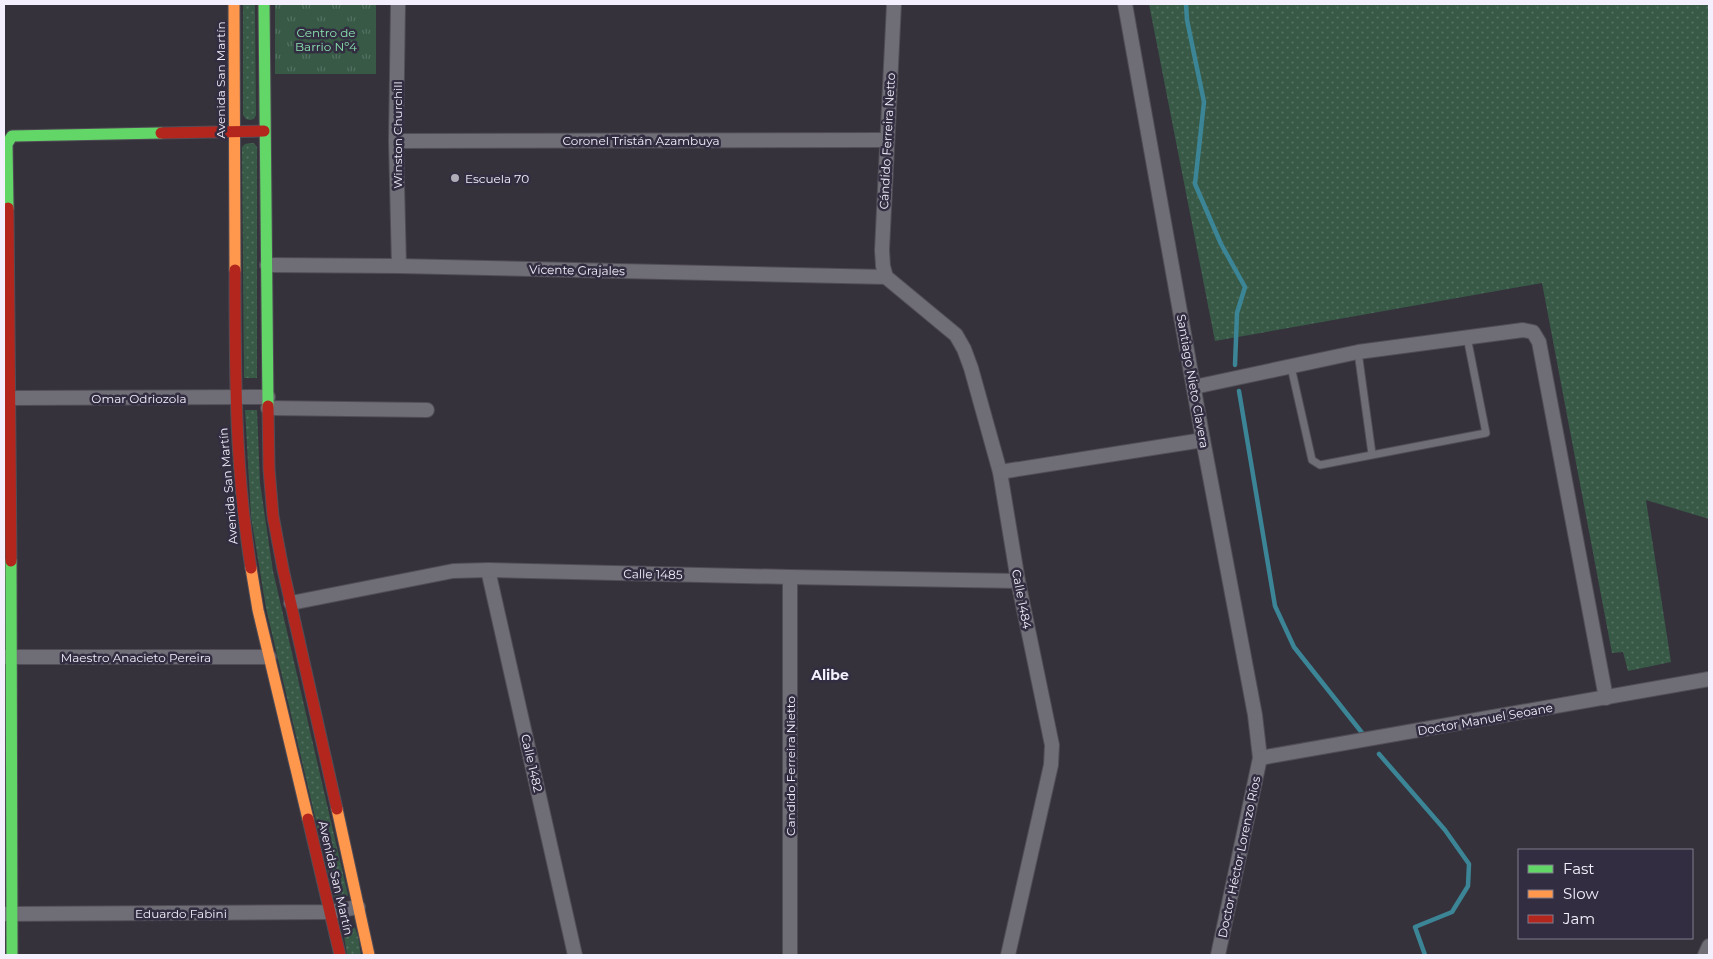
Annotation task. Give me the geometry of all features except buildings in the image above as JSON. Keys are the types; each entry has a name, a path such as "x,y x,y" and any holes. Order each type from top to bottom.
{"street":[{"name":"Avenida San Martín","path":"234,4 235,398 243,520 252,579 269,657 340,955"},
{"name":"Avenida San Martín","path":"264,4 269,469 273,516 283,570 369,955"},
{"name":"Winston Churchill","path":"398,4 396,141 399,266"},
{"name":"Cándido Ferreira Netto","path":"886,277 882,266 882,250 894,4"},
{"name":"Santiago Nieto Clavera","path":"1125,4 1203,440 1255,715 1260,758"},
{"path":"12,955 8,914 10,398 6,144 12,136 264,131"},
{"name":"Coronel Tristán Azambuya","path":"396,141 887,140"},
{"name":"Vicente Grajales","path":"267,265 399,266 886,277"},
{"name":"Calle 1484","path":"886,277 956,336 972,368 1000,472 1018,580 1052,745 1051,765 1008,955"},
{"path":"1194,387 1358,352 1523,330 1533,332 1539,342 1606,698"},
{"name":"Omar Odriozola","path":"10,398 235,398 268,402 427,410"},
{"path":"1000,472 1203,440"},
{"name":"Calle 1485","path":"291,602 453,571 488,570 1018,580"},
{"name":"Calle 1482","path":"488,570 575,955"},
{"name":"Candido Ferreira Nietto","path":"790,577 790,955"},
{"name":"Maestro Anacieto Pereira","path":"8,657 269,657"},
{"name":"Doctor Manuel Seoane","path":"1260,758 1709,679"},
{"name":"Doctor Héctor Lorenzo Ríos","path":"1218,955 1260,758"},
{"name":"Eduardo Fabini","path":"8,914 331,912 358,907"},
{"path":"1705,955 1709,946"}],"lane":[{"path":"1291,366 1312,460 1320,465 1486,432 1467,337"},
{"path":"1358,352 1372,454"}],"green space":[{"path":"243,4 255,4 256,115 254,119 250,120 246,119 243,115"},
{"name":"Centro de Barrio Nº4","path":"275,4 376,4 376,74 275,74"},
{"path":"1149,4 1709,4 1709,519 1646,500 1671,662 1628,671 1623,652 1612,653 1542,283 1215,341"},
{"path":"254,143 257,147 257,378 244,378 242,147"},
{"path":"245,410 257,410 260,483 273,571 348,895 342,901 334,898 266,608 251,517"},
{"path":"347,922 356,931 361,955 347,955 342,924"}],"waterway":[{"path":"1186,4 1187,20 1204,102 1195,184 1221,244 1245,287 1237,313 1235,365"},
{"path":"1239,391 1275,606 1294,647 1363,734"},
{"path":"1379,754 1445,830 1469,864 1468,886 1452,912 1415,927 1425,955"}],"traffic: fast":[{"path":"264,4 268,406"},
{"path":"8,208 7,144 12,136 161,133"},
{"path":"11,561 12,955"}],"traffic: slow":[{"path":"234,4 235,270"},
{"path":"251,568 258,610 308,819"},
{"path":"337,809 369,955"}],"traffic: jam":[{"path":"161,133 264,131"},
{"path":"8,208 11,561"},
{"path":"235,270 237,420 242,494 251,568"},
{"path":"268,406 269,469 273,516 283,569 337,809"},
{"path":"308,819 340,955"}],"place":[{"name":"Escuela 70","path":"455,178"}],"district":[{"name":"Alibe","path":"830,675"}]}
